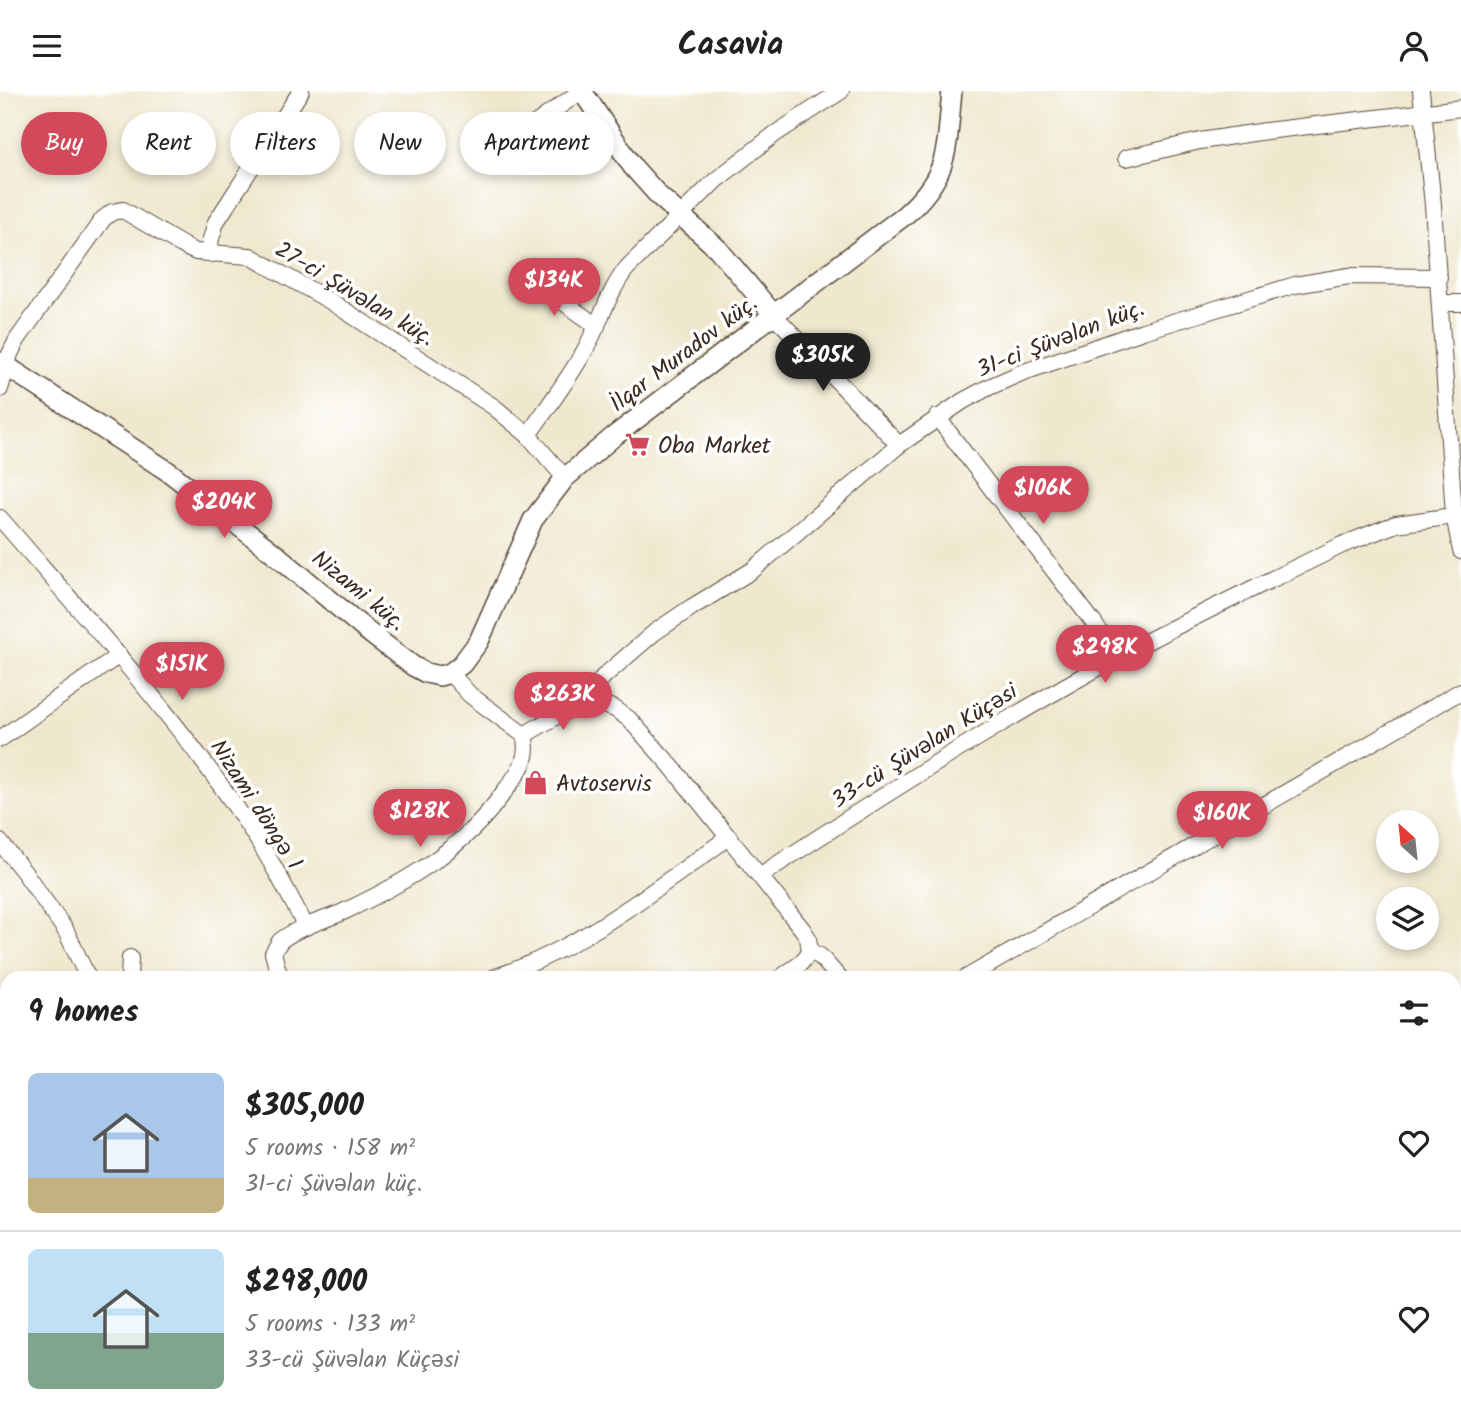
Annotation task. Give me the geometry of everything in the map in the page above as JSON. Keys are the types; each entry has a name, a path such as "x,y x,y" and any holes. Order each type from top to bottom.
{"street":[{"path":"212,254 210,242 216,222 301,91"},
{"path":"552,112 581,91 633,167 719,249 774,315 899,445"},
{"path":"528,435 565,382 597,326 620,277 680,214 742,159 841,91"},
{"name":"İlqar Muradov küç.","path":"450,673 462,664 479,641 533,520 547,498 565,478 613,437 905,215 931,189 944,162 952,91"},
{"path":"1421,91 1439,277 1441,347 1461,551"},
{"path":"1126,158 1200,141 1253,133 1461,108"},
{"name":"27-ci Şüvəlan küç.","path":"4,364 17,340 103,219 112,212 123,210 187,248 212,254 250,256 330,301 486,401 528,435 565,478"},
{"name":"31-ci Şüvəlan küç.","path":"591,700 595,687 604,676 655,632 734,583 775,553 899,445 963,401 1021,373 1175,320 1295,285 1349,275 1439,277"},
{"path":"532,280 597,326"},
{"path":"1440,303 1461,303"},
{"path":"0,389 4,364"},
{"name":"Nizami küç.","path":"4,364 169,472 414,666 432,675 450,673"},
{"path":"937,417 1093,622 1116,657"},
{"name":"33-cü Şüvəlan Küçəsi","path":"761,875 888,794 1116,657 1375,531 1412,521 1458,515"},
{"name":"Nizami döngə 1","path":"0,518 183,733 248,825 306,927"},
{"path":"0,739 119,655"},
{"path":"278,971 274,961 275,947 286,936 376,896 413,875 459,842 492,810 517,775 527,754 524,735 470,695 450,673"},
{"path":"978,971 1461,691"},
{"path":"524,735 574,705 591,700 615,709 629,719 761,875 803,930 810,952 790,971"},
{"path":"512,971 541,960 580,939 729,837"},
{"path":"0,842 66,931 85,971"},
{"path":"810,952 820,955 833,971"},
{"path":"129,971 130,958"}],"place":[{"name":"Oba Market","path":"638,445"},
{"name":"Avtoservis","path":"536,783"}]}
